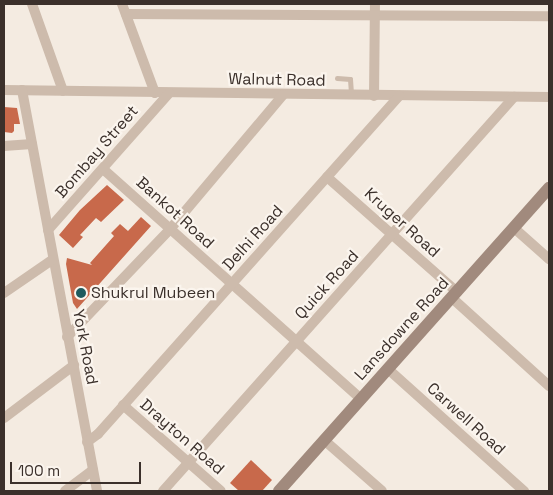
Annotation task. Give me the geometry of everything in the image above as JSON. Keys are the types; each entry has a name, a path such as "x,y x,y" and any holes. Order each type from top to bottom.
{"street":[{"path":"32,4 63,91"},
{"path":"374,96 375,4"},
{"path":"156,93 124,9 375,15 549,16"},
{"name":"Walnut Road","path":"4,90 351,96 549,97"},
{"name":"York Road","path":"22,90 52,260 74,365 97,491"},
{"name":"Bombay Street","path":"48,230 169,93"},
{"path":"67,337 171,228 283,95"},
{"name":"Delhi Road","path":"87,442 98,434 399,96"},
{"name":"Quick Road","path":"163,491 514,97"},
{"path":"4,146 32,144"},
{"name":"Bankot Road","path":"103,169 361,399"},
{"name":"Kruger Road","path":"327,177 392,235 549,386"},
{"name":"Lansdowne Road","path":"279,491 549,188"},
{"path":"514,228 549,259"},
{"path":"4,293 52,260"},
{"path":"4,418 74,365"},
{"name":"Carwell Road","path":"388,369 524,491"},
{"name":"Drayton Road","path":"123,405 221,491"},
{"path":"324,440 382,491"},
{"path":"65,491 93,470"}],"lane":[{"path":"337,78 350,79 351,96"}],"building":[{"path":"4,107 17,108 20,124 14,124 14,131 12,133 4,132"},
{"path":"107,185 124,200 101,222 96,218 80,235 83,237 73,248 59,235 80,210"},
{"path":"141,217 151,226 77,309 73,303 66,264 67,258 92,265 90,263 114,236 111,233 120,224 128,231"},
{"path":"251,460 272,480 262,491 239,491 230,483"}],"place":[{"name":"Shukrul Mubeen","path":"81,293"}]}
